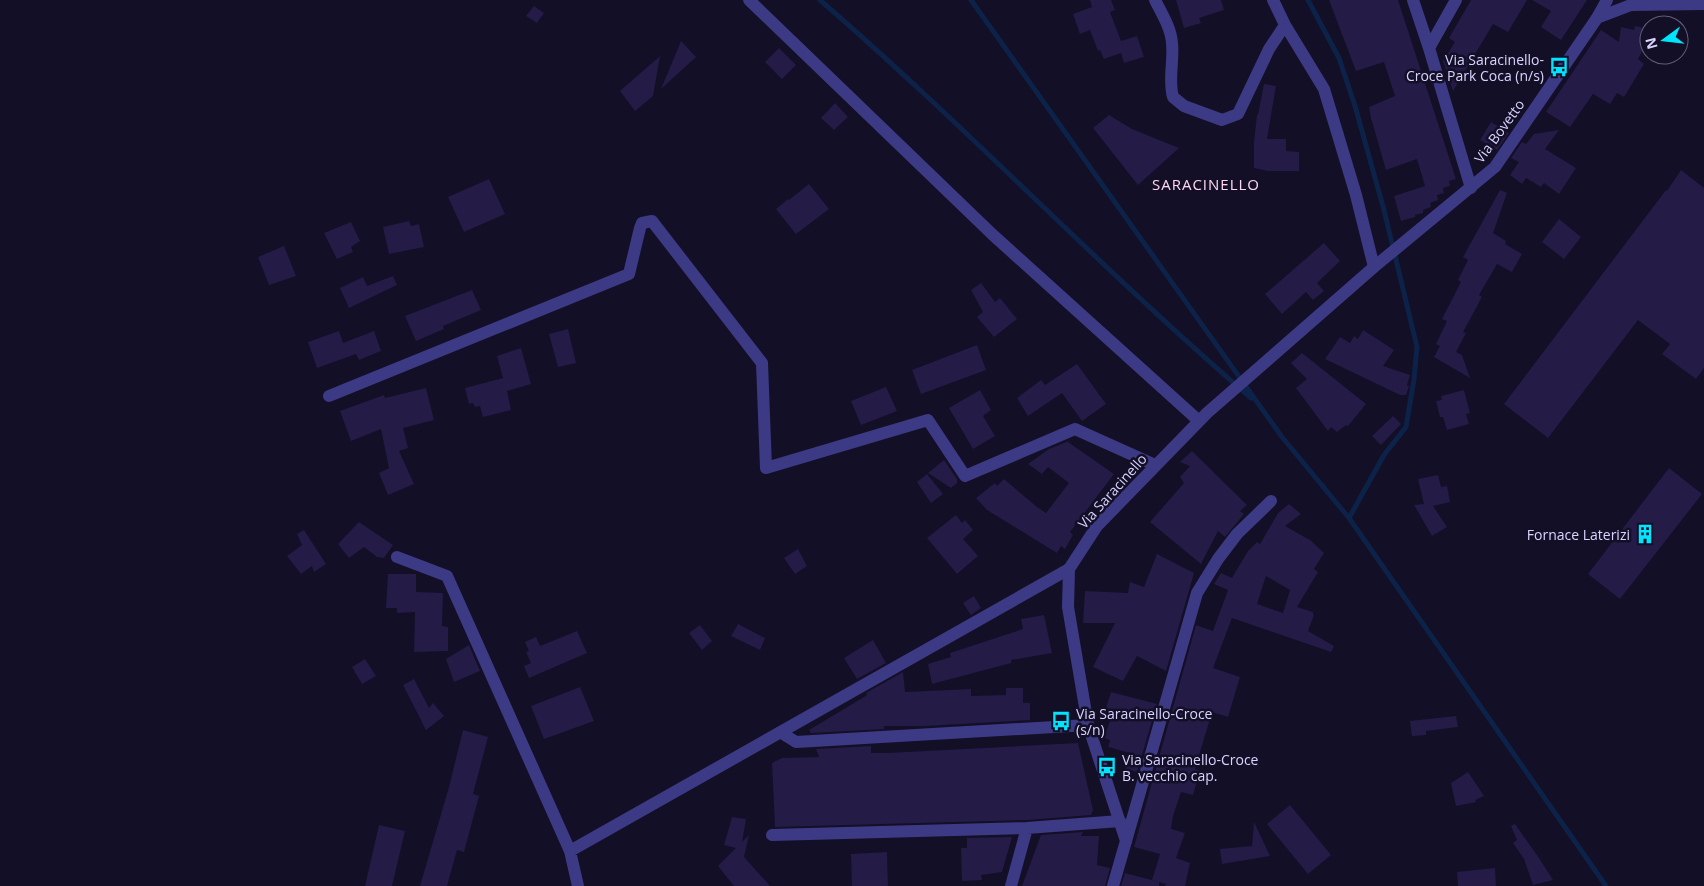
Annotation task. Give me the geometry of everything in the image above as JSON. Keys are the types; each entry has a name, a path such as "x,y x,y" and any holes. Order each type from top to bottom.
{"street":[{"path":"749,0 994,235 1203,417"},
{"path":"1155,0 1170,30 1172,44 1170,86 1173,97 1184,106 1222,120 1238,114 1269,48 1285,25"},
{"path":"1272,0 1285,25 1324,88 1378,264"},
{"path":"1413,0 1471,188"},
{"path":"1429,48 1456,0"},
{"name":"Via Bovetto","path":"1378,264 1495,167 1597,18 1607,0"},
{"path":"1597,18 1630,5 1704,4"},
{"path":"329,396 629,274 642,223 652,221 762,363 766,468 928,420 965,476 1075,428 1155,465"},
{"name":"Via Saracinello","path":"1069,569 1097,526 1203,417 1378,264"},
{"path":"1113,886 1197,593 1218,559 1237,534 1271,501"},
{"path":"397,557 446,576 570,851 578,886"},
{"path":"1069,569 1068,608 1088,725 1126,841"},
{"path":"570,851 1069,569"},
{"path":"780,732 796,742 1088,725"},
{"path":"772,835 1027,828 1120,821"},
{"path":"1010,886 1027,828"}],"building":[{"path":"1090,0 1111,0 1115,10 1110,12 1121,41 1137,36 1144,57 1124,63 1121,53 1104,59 1100,50 1098,51 1090,30 1080,34 1073,14 1092,7"},
{"path":"1176,0 1221,0 1224,10 1199,18 1201,23 1184,28"},
{"path":"1329,0 1398,0 1456,179 1449,181 1450,186 1443,188 1444,193 1437,195 1438,200 1430,203 1431,207 1423,210 1423,213 1415,215 1415,217 1401,221 1394,196 1425,186 1417,159 1386,170 1371,118 1369,107 1395,96 1384,62 1356,71"},
{"path":"1471,0 1527,0 1508,32 1493,24 1453,91 1443,61 1455,42 1449,38"},
{"path":"1532,0 1587,0 1561,40 1541,27 1551,11"},
{"path":"534,6 544,13 537,23 526,16"},
{"path":"1635,26 1639,27 1638,59 1639,65 1643,65 1624,97 1617,93 1610,104 1593,94 1570,127 1546,112 1601,30 1619,42 1621,27 1634,30"},
{"path":"681,41 696,57 661,89"},
{"path":"779,48 796,65 782,79 765,62"},
{"path":"660,56 653,96 635,111 620,91"},
{"path":"1264,84 1276,86 1267,139 1286,139 1286,151 1299,152 1299,171 1268,171 1254,168 1257,115"},
{"path":"835,103 848,117 834,130 821,118"},
{"path":"1109,115 1132,129 1179,148 1138,185 1093,128"},
{"path":"1491,122 1509,133 1497,150 1480,140"},
{"path":"1559,130 1545,149 1576,168 1559,194 1544,183 1541,187 1526,178 1522,184 1510,175 1519,162 1511,158 1522,142 1526,144 1534,134"},
{"path":"1681,170 1704,188 1704,368 1696,379 1662,354 1670,344 1638,320 1548,438 1504,404 1667,191"},
{"path":"489,179 505,214 464,232 448,197"},
{"path":"809,184 829,209 796,234 776,209"},
{"path":"1500,190 1507,193 1493,233 1506,241 1505,244 1522,254 1512,272 1497,264 1479,295 1482,297 1463,332 1466,333 1456,352 1462,355 1470,378 1434,357 1440,346 1436,344 1447,321 1442,319 1461,282 1458,280 1468,260 1463,257"},
{"path":"1559,219 1581,237 1564,259 1542,242"},
{"path":"409,221 411,226 419,224 424,247 389,254 383,227"},
{"path":"351,222 360,241 351,247 353,252 337,259 324,233"},
{"path":"1324,243 1340,261 1317,283 1324,291 1313,300 1306,292 1282,314 1265,294"},
{"path":"284,246 296,276 269,285 258,257"},
{"path":"393,276 397,285 349,308 340,288 363,277 367,286"},
{"path":"981,283 995,302 1000,298 1017,319 994,337 977,317 983,312 971,290"},
{"path":"472,290 481,310 443,326 444,329 416,341 405,316"},
{"path":"568,329 576,363 558,367 549,334"},
{"path":"1363,330 1394,350 1383,366 1410,375 1406,395 1400,395 1325,359 1340,337 1350,343 1354,336 1358,339"},
{"path":"339,331 343,343 374,331 381,351 359,360 356,354 317,368 308,342"},
{"path":"977,345 986,370 921,394 912,370"},
{"path":"521,348 531,384 507,391 511,410 483,417 480,406 475,407 473,403 469,404 465,388 503,378 497,356"},
{"path":"1302,353 1366,404 1348,426 1346,425 1337,432 1331,427 1328,431 1296,388 1307,379 1291,363"},
{"path":"1077,364 1106,404 1082,421 1062,393 1028,416 1017,398 1041,380 1045,385"},
{"path":"886,387 897,411 861,425 851,401"},
{"path":"426,388 434,420 403,428 408,448 399,451 414,484 388,495 379,473 389,468 381,429 351,441 340,411 384,395 385,398"},
{"path":"980,390 991,410 983,416 995,436 973,449 949,408"},
{"path":"1464,390 1470,413 1466,414 1469,424 1447,430 1443,417 1440,417 1436,401 1442,400 1441,396"},
{"path":"1393,416 1401,424 1381,445 1372,436"},
{"path":"1069,441 1114,474 1070,532 1073,535 1065,549 1061,546 1057,553 987,510 976,498 995,483 997,486 1004,479 1046,513 1069,483 1048,467 1042,474 1028,464 1049,449"},
{"path":"1192,451 1247,505 1240,511 1244,514 1225,537 1218,531 1201,564 1150,522 1184,483 1180,477 1190,466 1180,462"},
{"path":"944,460 957,479 957,483 951,488 928,473"},
{"name":"Fornace Laterizi","path":"1669,468 1702,494 1620,599 1588,574"},
{"path":"927,474 943,494 931,503 917,482"},
{"path":"1438,475 1441,487 1447,486 1450,502 1433,506 1447,527 1432,536 1414,505 1424,504 1418,479"},
{"path":"1289,504 1301,514 1285,526 1310,540 1324,553 1314,569 1318,572 1297,607 1313,612 1314,615 1308,631 1334,646 1331,652 1232,618 1213,668 1240,677 1228,717 1212,712 1195,769 1200,771 1193,795 1181,792 1173,816 1171,829 1185,833 1176,858 1190,863 1185,886 1165,886 1166,884 1152,880 1160,854 1134,847 1196,625 1213,631 1228,590 1214,584 1221,573 1232,578 1248,551 1257,542 1260,544 1278,513","holes":["1266,576 1290,590 1283,613 1257,604"]},
{"path":"956,515 962,523 965,520 973,530 963,539 978,556 957,574 927,538"},
{"path":"359,522 393,545 384,558 377,557 364,547 349,558 338,544"},
{"path":"304,530 326,564 314,572 312,566 301,574 287,556 302,545 297,534"},
{"path":"798,549 807,566 795,574 784,558"},
{"path":"1157,554 1194,573 1166,671 1137,656 1123,681 1093,667 1115,623 1083,623 1085,591 1128,593 1130,582 1144,587"},
{"path":"388,574 416,574 416,592 443,593 442,626 448,627 448,651 414,652 415,612 397,613 397,608 386,608"},
{"path":"974,596 981,608 971,615 963,603"},
{"path":"1044,615 1052,653 1011,660 1011,663 932,684 928,664 951,657 950,653 1023,629 1021,619"},
{"path":"738,624 765,638 760,650 731,636"},
{"path":"700,625 712,641 702,650 689,633"},
{"path":"577,631 587,653 529,678 524,666 531,663 526,652 529,651 525,642 536,637 540,646"},
{"path":"873,640 886,663 857,679 844,658"},
{"path":"469,645 480,671 454,682 446,659"},
{"path":"365,659 376,676 362,684 352,667"},
{"path":"903,672 905,692 971,689 971,696 1006,695 1006,688 1023,688 1023,703 1030,703 1030,720 925,726 884,726 884,729 811,733 809,730 864,697 867,695 866,693"},
{"path":"414,679 429,708 433,703 444,716 426,730 403,685"},
{"path":"580,687 594,721 544,739 531,706"},
{"path":"1111,692 1157,704 1137,772 1125,769 1130,753 1108,747 1110,740 1104,738 1111,718 1103,717"},
{"path":"1456,716 1458,727 1426,731 1426,735 1412,736 1410,721"},
{"path":"463,730 488,737 473,794 479,796 464,852 457,850 447,886 420,886 449,787"},
{"path":"1078,743 1093,810 1091,815 1027,820 775,827 772,763 782,758 819,757 816,749 871,746 871,753 888,753"},
{"path":"1468,772 1484,796 1475,800 1476,802 1456,806 1451,783"},
{"path":"1290,805 1331,855 1308,874 1267,824"},
{"path":"732,817 746,819 742,842 749,835 744,857 770,886 734,886 718,866 736,848 724,845"},
{"path":"1254,822 1270,856 1222,864 1220,849 1252,846"},
{"path":"1515,824 1553,880 1533,885 1524,859 1513,843 1517,840 1511,826"},
{"path":"379,825 405,831 392,886 365,886"},
{"path":"1083,832 1081,836 1099,836 1097,865 1110,868 1105,886 1022,886 1041,835"},
{"path":"1012,837 1002,872 981,875 982,880 962,881 961,848 967,848 967,838"},
{"path":"887,852 888,886 852,886 851,854"},
{"path":"1495,868 1496,886 1458,886 1457,872"},
{"path":"1125,873 1159,882 1159,886 1121,886"}],"waterway":[{"path":"820,0 929,98 1196,350 1251,398"},
{"path":"971,0 1282,437 1349,518 1606,886"},
{"path":"1308,0 1339,58 1355,106 1384,210 1417,347 1406,427 1384,455 1349,518"}],"place":[{"name":"Via Saracinello- Croce Park Coca (n/s)","path":"1559,67"},
{"name":"Fornace Laterizi","path":"1645,534"},
{"name":"Via Saracinello-Croce (s/n)","path":"1061,721"},
{"name":"Via Saracinello-Croce B. vecchio cap.","path":"1107,767"}],"district":[{"name":"SARACINELLO","path":"1206,184"}]}
